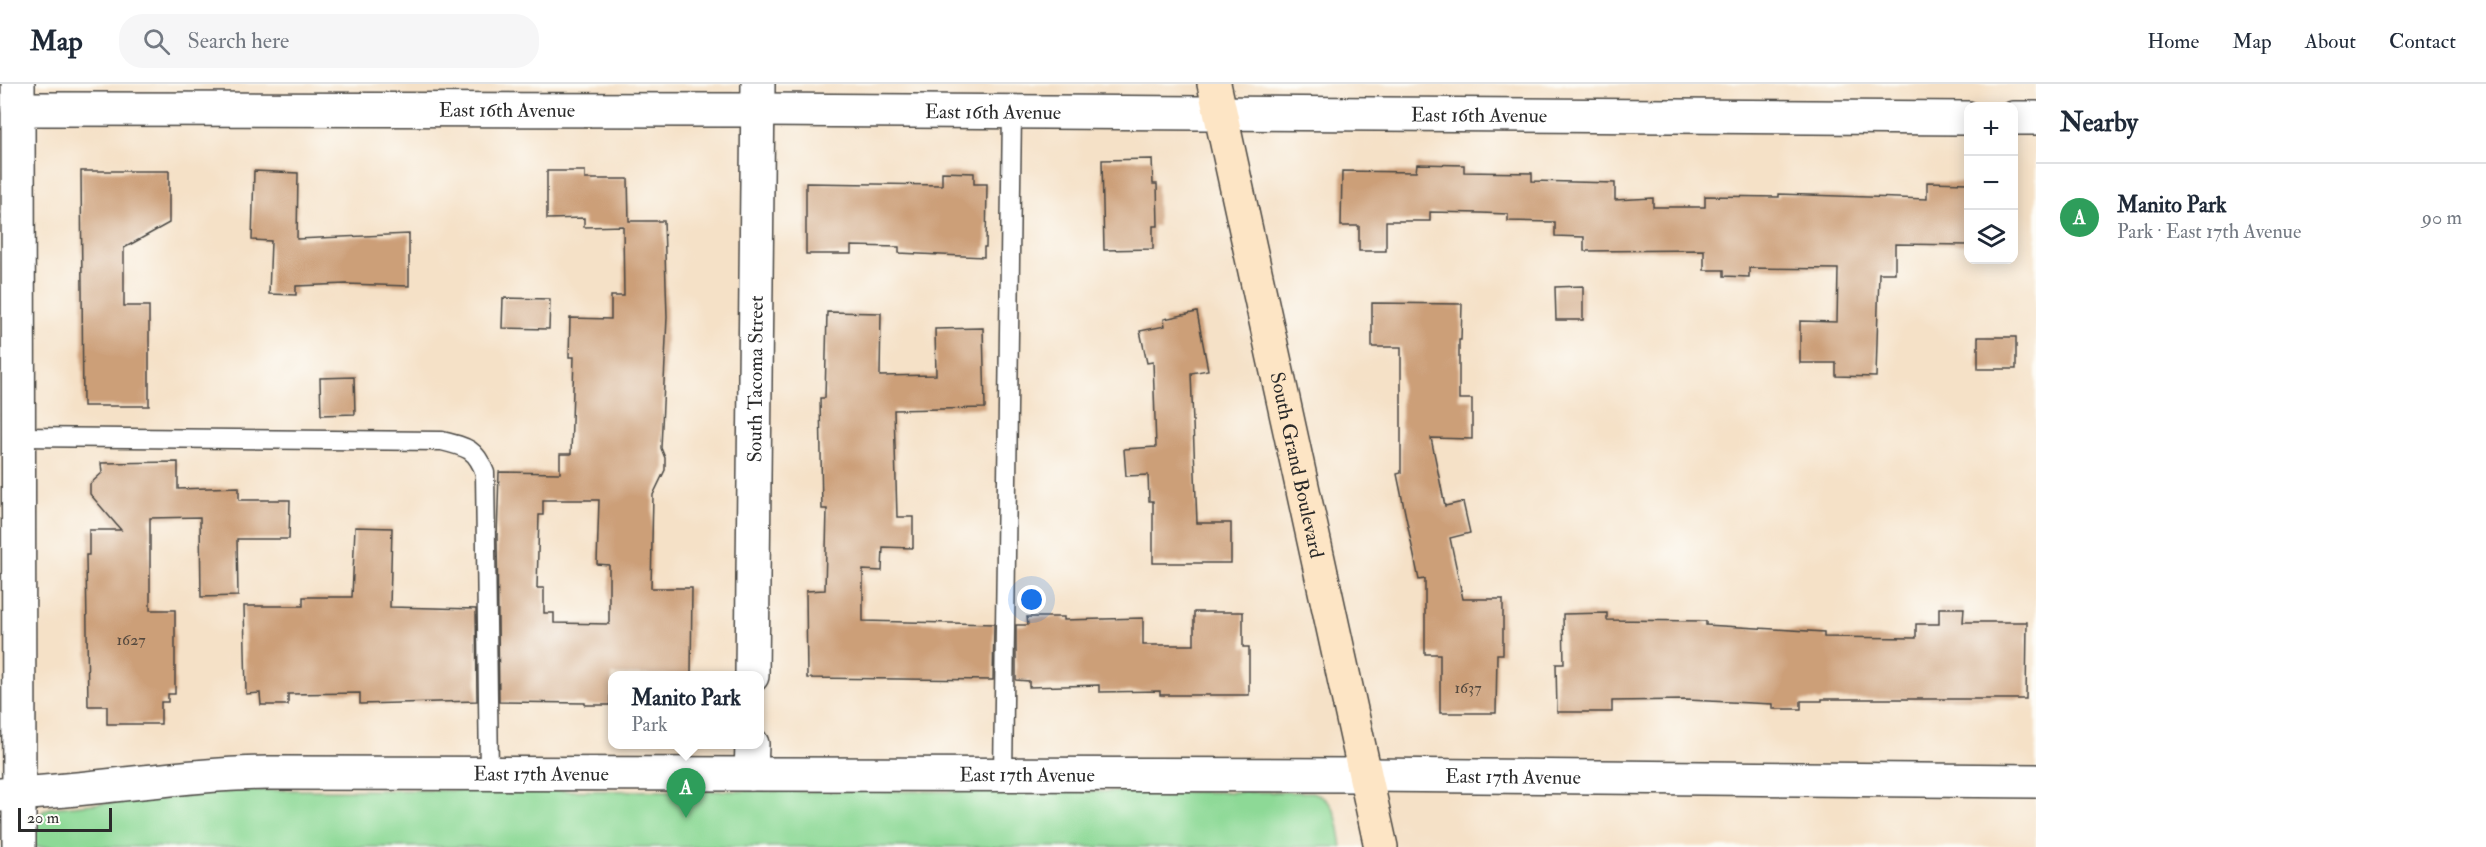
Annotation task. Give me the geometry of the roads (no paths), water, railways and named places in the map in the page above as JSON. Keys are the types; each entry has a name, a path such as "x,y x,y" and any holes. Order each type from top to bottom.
{"main road":[{"name":"South Grand Boulevard","path":"1217,98 1381,847"}],"street":[{"name":"East 16th Avenue","path":"18,97 758,97 1012,112 1217,98 1964,118"},
{"path":"18,97 9,321 19,437 9,795 19,847"},
{"name":"South Tacoma Street","path":"752,671 758,97"},
{"path":"2018,118 2036,118"},
{"name":"East 17th Avenue","path":"9,795 238,773 489,773 752,759 1003,775 2036,781"}],"lane":[{"path":"1003,775 1012,112"},
{"path":"19,437 442,441 465,447 479,457 485,473 489,773"}],"place":[{"name":"Manito Park","path":"686,818"}]}
